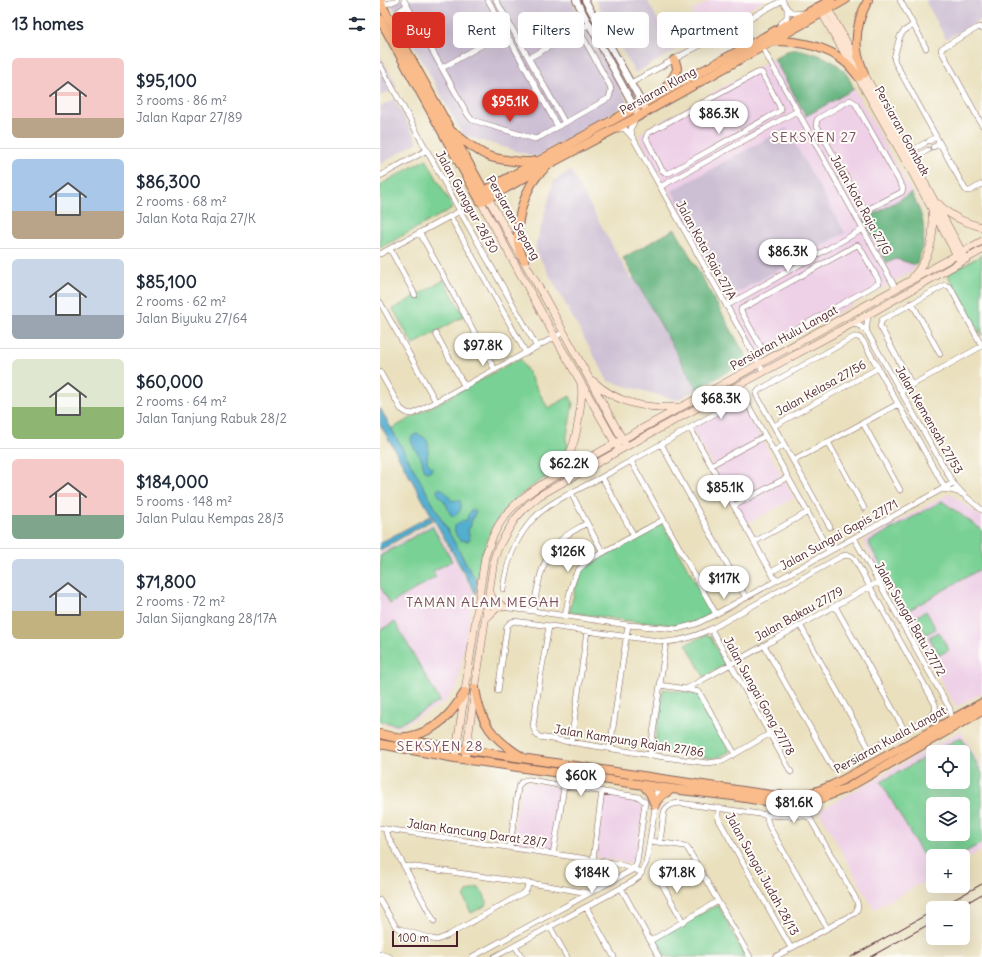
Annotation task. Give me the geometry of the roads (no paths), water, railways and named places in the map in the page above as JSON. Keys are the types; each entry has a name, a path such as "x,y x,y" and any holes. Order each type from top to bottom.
{"main road":[{"name":"Persiaran Klang","path":"549,160 609,132 762,47 770,38 811,11 831,0"},
{"name":"Persiaran Klang","path":"482,196 549,160 663,92 845,0"},
{"path":"861,76 857,38 860,20 868,0"},
{"name":"Persiaran Sepang","path":"380,2 392,24"},
{"name":"Persiaran Gombak","path":"825,11 931,208 961,257"},
{"name":"Persiaran Sepang","path":"380,19 384,30 449,129 555,338 618,447"},
{"path":"770,38 806,44 824,50 846,62 861,76"},
{"name":"Persiaran Sepang","path":"403,48 425,93 482,196 524,260 625,443"},
{"path":"663,92 677,69 674,60"},
{"name":"Persiaran Gombak","path":"861,76 910,156 961,257"},
{"path":"449,129 478,151 494,158 525,162 549,160"},
{"path":"524,260 518,244 522,209 527,193 536,177 549,160"},
{"path":"932,197 941,207 956,218 982,227"},
{"path":"911,281 925,261 932,242 933,230 931,208"},
{"name":"Persiaran Hulu Langat","path":"625,443 682,407 848,326 961,257 982,241"},
{"name":"Persiaran Hulu Langat","path":"465,759 494,560 498,548 509,527 520,512 539,496 618,447 737,385 761,368 896,289 961,257 982,250"},
{"path":"588,377 603,390 637,406 656,408 682,407"},
{"path":"549,480 566,461 571,451 578,426 582,398 580,381"},
{"name":"Persiaran Hulu Langat","path":"455,758 485,557 500,522 518,502 532,490 549,480 618,447"},
{"path":"489,591 496,602 503,606"},
{"path":"485,618 497,608 503,606"},
{"path":"475,688 481,716 490,731 506,746 524,759"},
{"path":"396,737 410,737 436,726 453,710 465,692"},
{"name":"Persiaran Kuala Langat","path":"380,744 455,758 657,787 793,804 810,802 847,788 967,715 982,703"},
{"name":"Persiaran Kuala Langat","path":"380,734 456,749 771,795 802,795 829,787 949,721 967,715 981,715"},
{"path":"635,774 654,780 657,787 668,782 687,782"},
{"path":"643,785 650,793 656,804 666,792 672,789"}],"street":[{"path":"380,2 390,4 397,0"},
{"path":"404,0 472,120 535,139 609,98 611,90 610,86 584,37"},
{"path":"488,0 494,12"},
{"path":"496,0 565,123"},
{"path":"576,0 639,106"},
{"path":"585,0 631,83 641,115 631,128 633,138"},
{"path":"631,83 782,0 787,9 796,14 811,11"},
{"path":"900,0 926,48"},
{"path":"398,12 407,6"},
{"path":"770,38 787,17 787,9"},
{"path":"584,28 590,24"},
{"path":"913,25 904,31 900,36 894,58 895,62 967,191 970,191 982,184"},
{"path":"982,29 977,28 941,50 982,125"},
{"path":"510,41 558,127"},
{"name":"Jalan Kota Raja 27/G","path":"762,47 896,289"},
{"path":"442,68 477,48"},
{"path":"529,58 547,48"},
{"name":"Jalan Gunggur 28/30","path":"380,65 537,347"},
{"path":"760,72 762,73 780,105 781,110 700,156 669,173 666,173 662,170 646,138 646,135 760,72"},
{"path":"850,100 855,103 903,188 902,192 869,210 864,209 820,131 816,124 819,118 850,100"},
{"path":"660,187 797,111"},
{"path":"609,132 624,128 633,138"},
{"path":"749,129 753,136"},
{"path":"811,136 820,131"},
{"path":"910,156 927,142 936,137"},
{"name":"Jalan Kota Raja 27/A","path":"633,138 761,368"},
{"path":"910,156 931,149 940,144"},
{"path":"380,176 427,150"},
{"path":"700,156 704,163"},
{"path":"849,204 858,199"},
{"path":"380,254 460,211"},
{"path":"450,216 526,353"},
{"path":"726,306 863,229"},
{"path":"420,233 495,370"},
{"path":"857,245 859,246 879,283 763,348 760,346 741,311 742,309 823,263 857,245"},
{"path":"390,249 416,295"},
{"path":"818,254 823,263"},
{"path":"770,281 775,290"},
{"path":"901,391 912,385 982,346 950,288 945,285 882,320 880,326 912,385"},
{"path":"380,302 436,402"},
{"path":"912,303 940,354"},
{"path":"867,332 867,318 869,313"},
{"path":"848,326 855,324 862,327 867,332"},
{"path":"742,334 751,329"},
{"path":"380,372 401,409 407,414 413,414 564,332"},
{"name":"Jalan Kemensah 27/53","path":"867,332 953,483 964,495 982,510"},
{"path":"436,334 465,387"},
{"path":"830,527 756,394 759,390 854,337 860,338 863,341 943,489 952,490 964,495"},
{"name":"Jalan Kelasa 27/56","path":"774,426 878,368"},
{"path":"737,385 829,552"},
{"path":"503,589 511,553 522,533 534,518 551,504 744,397"},
{"path":"793,461 898,404"},
{"path":"863,423 900,490"},
{"path":"690,428 776,581"},
{"path":"711,465 765,436"},
{"path":"828,442 864,508"},
{"path":"661,444 746,598"},
{"path":"774,451 784,445"},
{"path":"631,461 716,614"},
{"path":"602,477 634,536"},
{"path":"734,506 788,477"},
{"name":"Jalan Sungai Gapis 27/71","path":"478,604 503,606 628,625 677,629 688,627 746,598 953,483"},
{"path":"571,493 603,553"},
{"path":"754,542 808,512"},
{"path":"565,616 572,583 577,572 583,565 591,559 663,520"},
{"path":"533,611 539,577 547,556 564,537 587,523"},
{"name":"Jalan Sungai Batu 27/72","path":"854,538 950,709"},
{"path":"771,572 824,542"},
{"path":"498,690 507,626 510,622 514,621 666,642 677,641 696,636 711,629 846,555 849,555 853,557 870,586 935,704 936,708 934,715 837,768 832,767 764,645"},
{"name":"Jalan Bakau 27/79","path":"686,689 878,582"},
{"path":"835,606 905,731"},
{"path":"610,748 628,625"},
{"path":"800,625 870,750"},
{"name":"Jalan Kampung Rajah 27/86","path":"549,626 533,726 539,737 707,763 723,761 769,734"},
{"name":"Jalan Sungai Gong 27/78","path":"711,629 790,772"},
{"path":"570,742 587,631"},
{"path":"650,755 666,642"},
{"path":"660,685 699,692 735,754"},
{"path":"950,709 967,715"},
{"path":"949,721 951,717 950,709"},
{"path":"472,957 634,869 637,862 645,805 643,799 639,797 528,779 521,782 518,788 510,847"},
{"path":"553,854 564,786"},
{"path":"494,957 636,880 646,863 656,804 657,787"},
{"path":"594,860 602,791"},
{"path":"660,842 664,812 668,806 679,803 767,815 808,817 856,900 858,907 855,913 775,957"},
{"name":"Jalan Sungai Judah 28/13","path":"718,808 719,820 791,948"},
{"path":"767,815 768,826 827,928"},
{"name":"Jalan Kancung Darat 28/7","path":"380,828 614,863 642,872"},
{"path":"386,830 386,833 434,921"},
{"path":"650,841 685,846 688,849 750,957"},
{"path":"404,867 408,866 588,893"},
{"path":"657,875 683,922"},
{"path":"380,900 396,927 407,932 437,940 447,936 525,892 528,884"},
{"path":"621,888 659,957"},
{"path":"650,941 718,902"},
{"path":"586,907 614,957"},
{"path":"550,926 567,957"},
{"path":"515,946 522,957"},
{"path":"380,954 390,957"}],"water":[{"path":"380,408 477,583 476,594 380,424"},
{"path":"417,434 422,436 428,442 427,462 432,468 431,471 428,472 425,471 421,458 411,441 411,438"},
{"path":"440,488 453,501 460,501 460,509 455,516 452,516 438,494 437,490"},
{"path":"471,511 476,511 468,530 470,538 468,541 460,540 455,533 457,523 467,520"},
{"path":"430,516 432,520 380,550 380,543"}],"tram line":[{"path":"952,901 982,884"},
{"path":"970,901 982,894"},
{"path":"851,957 926,915"},
{"path":"870,957 926,926"}],"district":[{"name":"SEKSYEN 27","path":"814,137"},
{"name":"TAMAN ALAM MEGAH","path":"483,602"},
{"name":"SEKSYEN 28","path":"440,746"}]}
